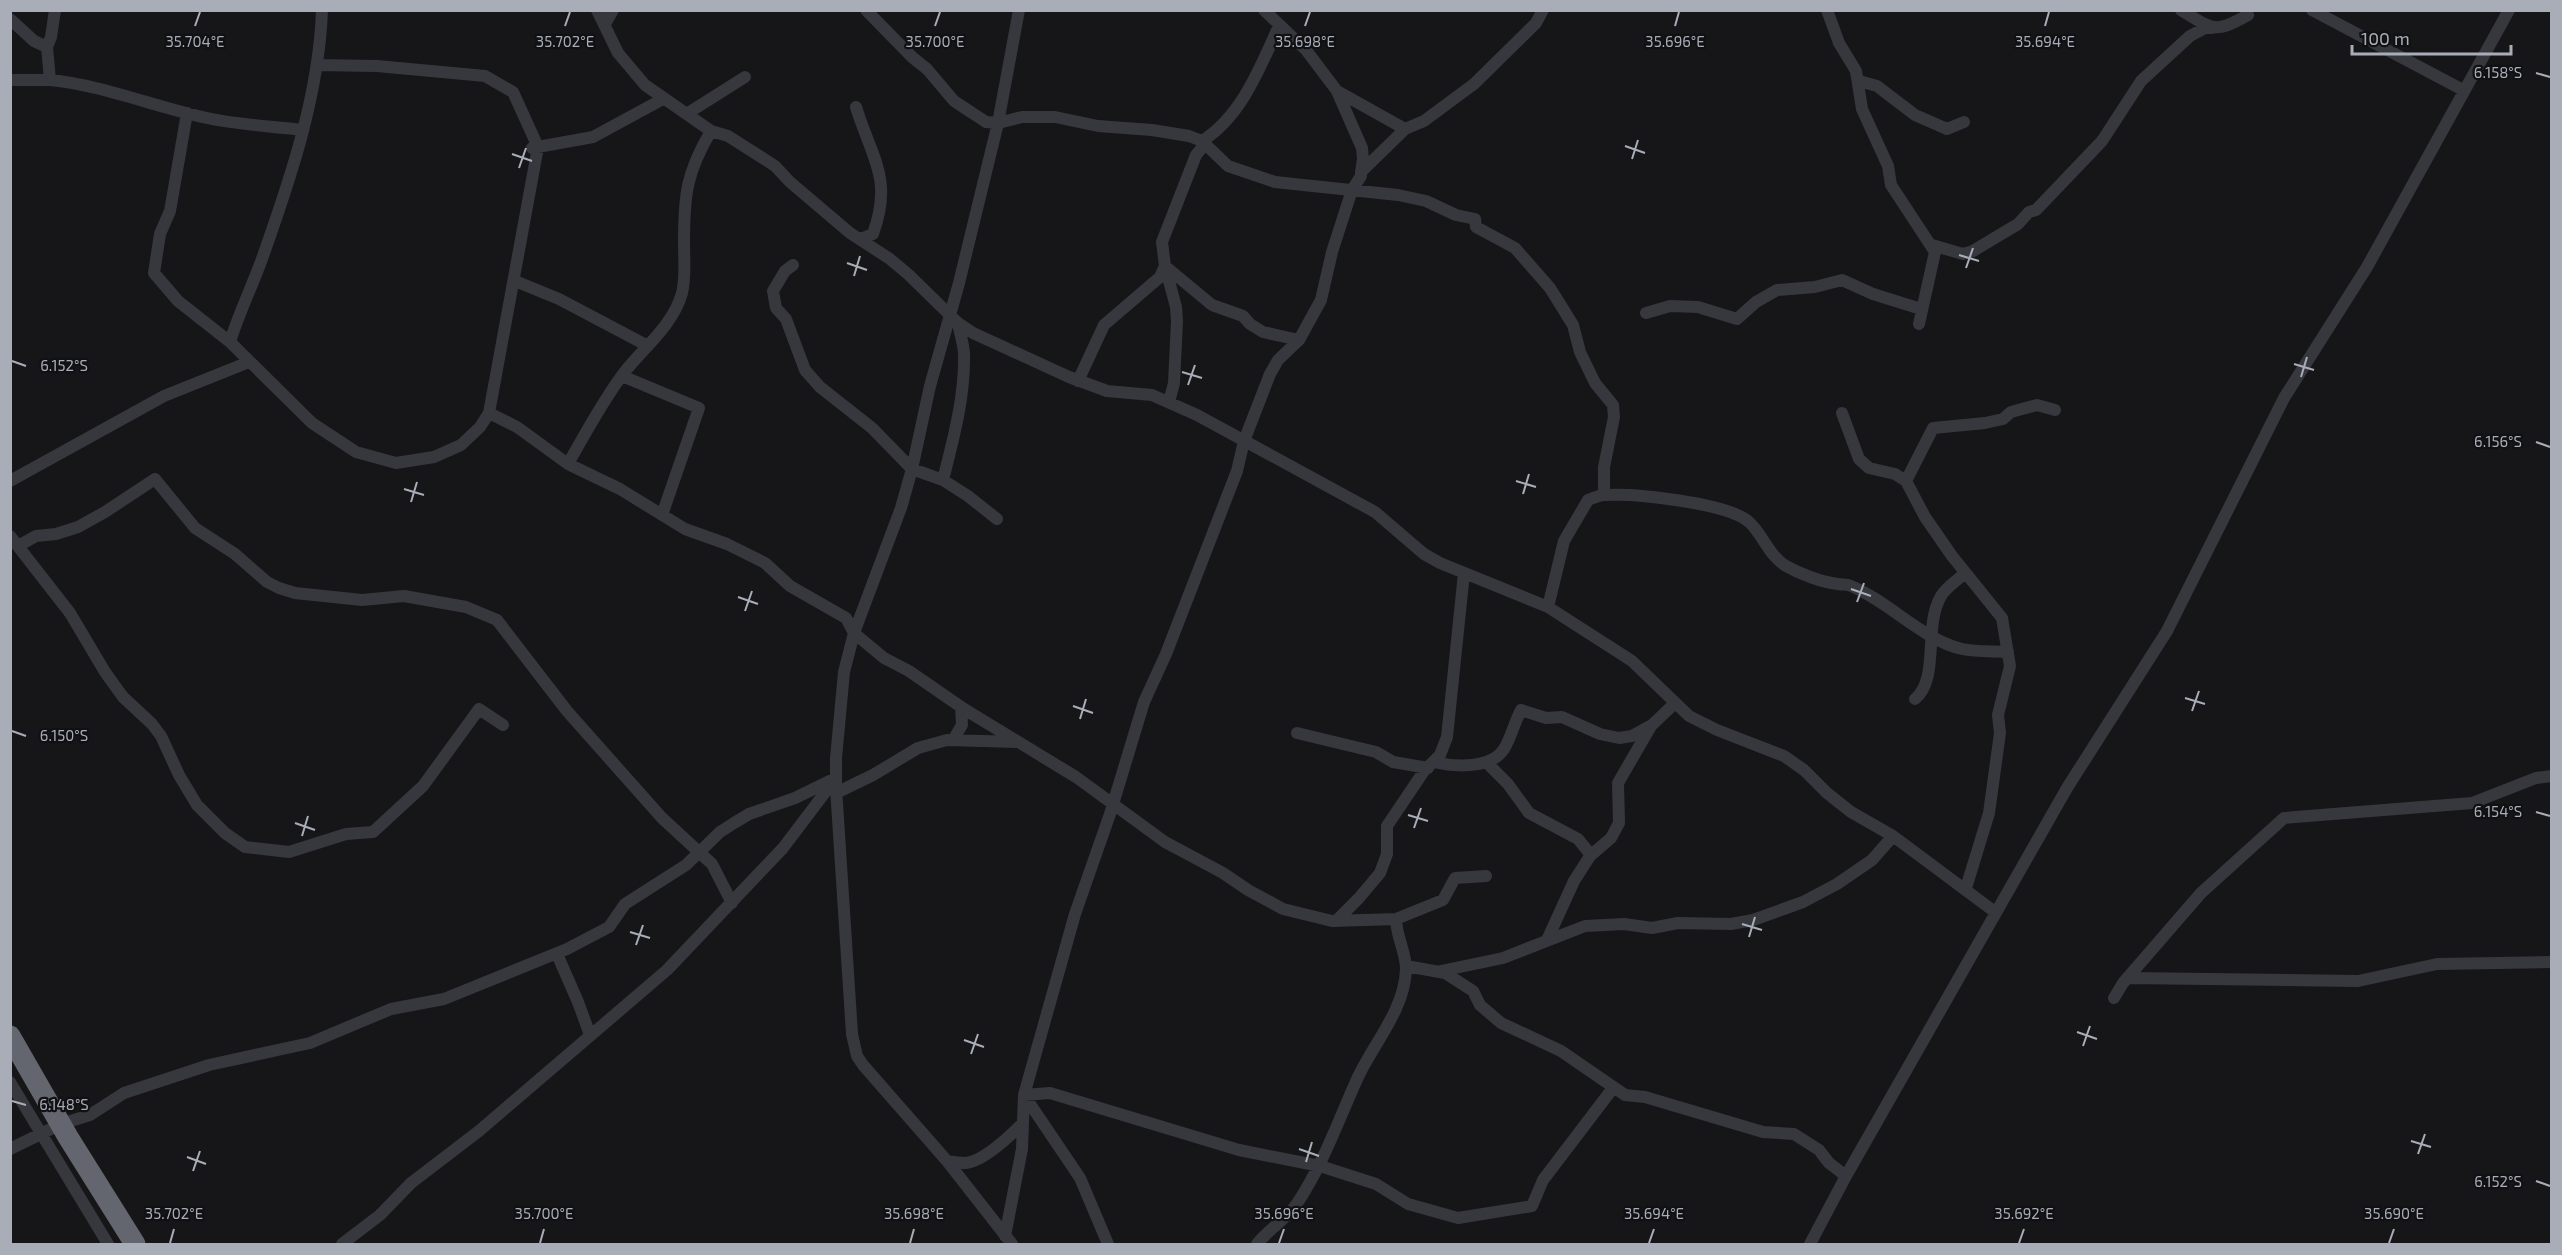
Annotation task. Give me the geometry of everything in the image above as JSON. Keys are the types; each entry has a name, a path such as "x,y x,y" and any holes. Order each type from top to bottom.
{"highway":[{"path":"10,1036 135,1245"}],"street":[{"path":"50,80 47,47 55,10"},
{"path":"230,342 239,312 263,258 303,130 321,47 322,10"},
{"path":"597,10 618,53 630,69 663,99 688,113 711,131 728,136 775,166 790,182 860,239 909,275 953,319 973,333 1078,381 1107,391 1138,393 1169,402 1197,414 1375,512 1424,554 1440,564 1548,607 1632,661 1689,716 1717,730 1784,756 1804,770 1827,793 1851,812 1893,836 1966,888 1995,912"},
{"path":"604,24 613,10"},
{"path":"866,10 912,57 927,69 954,101 986,122 998,123 1022,117 1055,117 1098,126 1152,130 1189,136 1204,142 1228,166 1275,182 1398,195 1426,201 1456,214 1475,219 1476,227 1515,248 1539,274 1573,325 1580,352 1595,383 1615,410 1604,467 1604,495"},
{"path":"1008,1240 947,1161 879,1085 857,1056 852,1034 836,777 844,672 854,633 897,518 912,469 930,386 953,319 959,283 998,123 1019,10"},
{"path":"1008,1240 1019,1172 1024,1095 1075,914 1113,804 1144,702 1166,654 1237,471 1244,441 1270,374 1278,360 1299,340 1321,300 1332,252 1352,190 1361,176 1364,159 1362,148 1337,91 1306,50 1264,10"},
{"path":"1361,172 1405,129 1424,121 1474,84 1536,23 1543,10"},
{"path":"2181,10 2211,28"},
{"path":"2312,10 2463,90"},
{"path":"1809,1245 2067,788 2167,631 2284,398 2367,267 2509,10"},
{"path":"1827,11 1839,43 1856,71 1862,110 1888,166 1891,185 1922,234 1932,245 1935,258 1919,324"},
{"path":"1932,245 1963,254 1973,251 2018,224 2029,212 2036,210 2102,141 2141,81 2190,36 2205,28 2227,27 2248,12"},
{"path":"10,19 34,40 47,47"},
{"path":"1169,402 1174,383 1177,321 1162,242 1196,155 1204,142 1217,132 1245,94 1258,73 1279,26"},
{"path":"186,113 171,212 160,234 154,273 178,301 230,342 312,423 356,452 396,463 434,457 461,445 480,427 489,413 515,281 535,147 513,92 485,76 377,66 317,65"},
{"path":"688,113 745,77"},
{"path":"10,80 78,83 103,92 217,120 303,130"},
{"path":"1858,81 1877,86 1915,115 1947,129 1964,122"},
{"path":"1337,91 1405,129"},
{"path":"535,147 593,137 663,99"},
{"path":"856,107 863,130 877,160 882,188 881,212 873,234 860,239"},
{"path":"568,464 622,376 648,346 672,313 681,295 685,275 686,189 698,152 711,131"},
{"path":"794,265 785,271 773,291 776,308 786,319 805,370 820,387 872,428 912,469 943,480 997,519"},
{"path":"1165,266 1212,305 1243,316 1250,324 1263,332 1299,340"},
{"path":"1078,381 1104,325 1160,277 1165,266"},
{"path":"1646,314 1670,306 1698,307 1737,319 1756,302 1777,290 1815,287 1842,280 1873,294 1921,309"},
{"path":"515,281 559,299 648,346"},
{"path":"943,480 957,418 963,372 964,352 953,319"},
{"path":"10,481 164,396 249,362"},
{"path":"622,376 699,408 662,515"},
{"path":"1906,481 1933,428 1984,423 2037,405 2055,410"},
{"path":"489,413 517,427 568,464 620,489 685,529 727,544 765,563 790,586 846,618 854,633 884,658 909,671 962,707 1076,777 1165,842 1283,909 1308,917 1336,921 1396,919 1443,900 1455,878 1486,876"},
{"path":"1842,413 1859,459 1869,468 1894,474 1906,481 1935,532 2002,618 2010,666 1998,715 2000,732 1989,813 1966,888"},
{"path":"18,546 36,536 56,534 78,527 155,479 195,528 235,554 267,582 279,588 295,594 362,600 404,596 466,607 498,620 567,711 662,818 712,864 732,903"},
{"path":"1548,607 1564,541 1588,500 1604,495 1660,497 1731,513 1753,526 1770,553 1784,565 1800,573 1836,584 1848,584 1876,597 1931,634 1961,649 2008,652"},
{"path":"10,536 70,613 105,672 123,697 152,724 161,736 179,775 197,805 225,833 245,847 290,852 346,834 374,832 423,786 478,709 503,725"},
{"path":"1336,921 1380,873 1387,854 1387,826 1440,754 1447,737 1464,573"},
{"path":"1916,699 1928,682 1933,615 1942,594 1965,573"},
{"path":"1297,733 1376,752 1400,764 1447,765 1486,762 1497,758 1505,748 1521,710 1546,718 1562,717 1600,734 1619,738 1632,736 1651,726 1675,703"},
{"path":"952,740 962,724 962,707"},
{"path":"1548,938 1574,880 1591,855 1611,838 1619,823 1618,783 1651,726"},
{"path":"836,793 873,775 918,748 952,740 1018,742"},
{"path":"1486,762 1508,784 1529,813 1578,839 1591,855"},
{"path":"2114,998 2201,893 2284,818 2472,804 2536,778 2552,776"},
{"path":"10,1149 61,1124 90,1115 124,1093 145,1088 177,1074 310,1043 391,1009 444,999 557,954 600,934 609,927 625,904 674,874 701,853 720,832 749,814 795,798 836,777"},
{"path":"342,1245 380,1215 411,1183 479,1131 667,970 783,848 836,777"},
{"path":"1406,966 1441,971 1503,958 1548,938 1585,926 1624,924 1652,928 1678,923 1731,924 1753,920 1803,902 1838,884 1872,860 1893,836"},
{"path":"1257,1245 1294,1207 1320,1166 1359,1074 1392,1016 1406,966 1396,932 1396,919"},
{"path":"557,954 590,1035"},
{"path":"2129,978 2358,981 2437,964 2552,962"},
{"path":"1441,971 1473,991 1480,1005 1501,1023 1561,1051 1625,1095 1645,1097 1763,1132 1794,1134 1819,1150 1829,1164 1846,1176"},
{"path":"10,1082 108,1245"},
{"path":"1024,1095 1050,1093 1239,1150 1320,1166 1376,1184 1408,1204 1458,1218 1532,1206 1543,1180 1613,1088"},
{"path":"1024,1095 1080,1178 1108,1245"},
{"path":"947,1161 967,1163 983,1156 1008,1138 1023,1123"}]}
